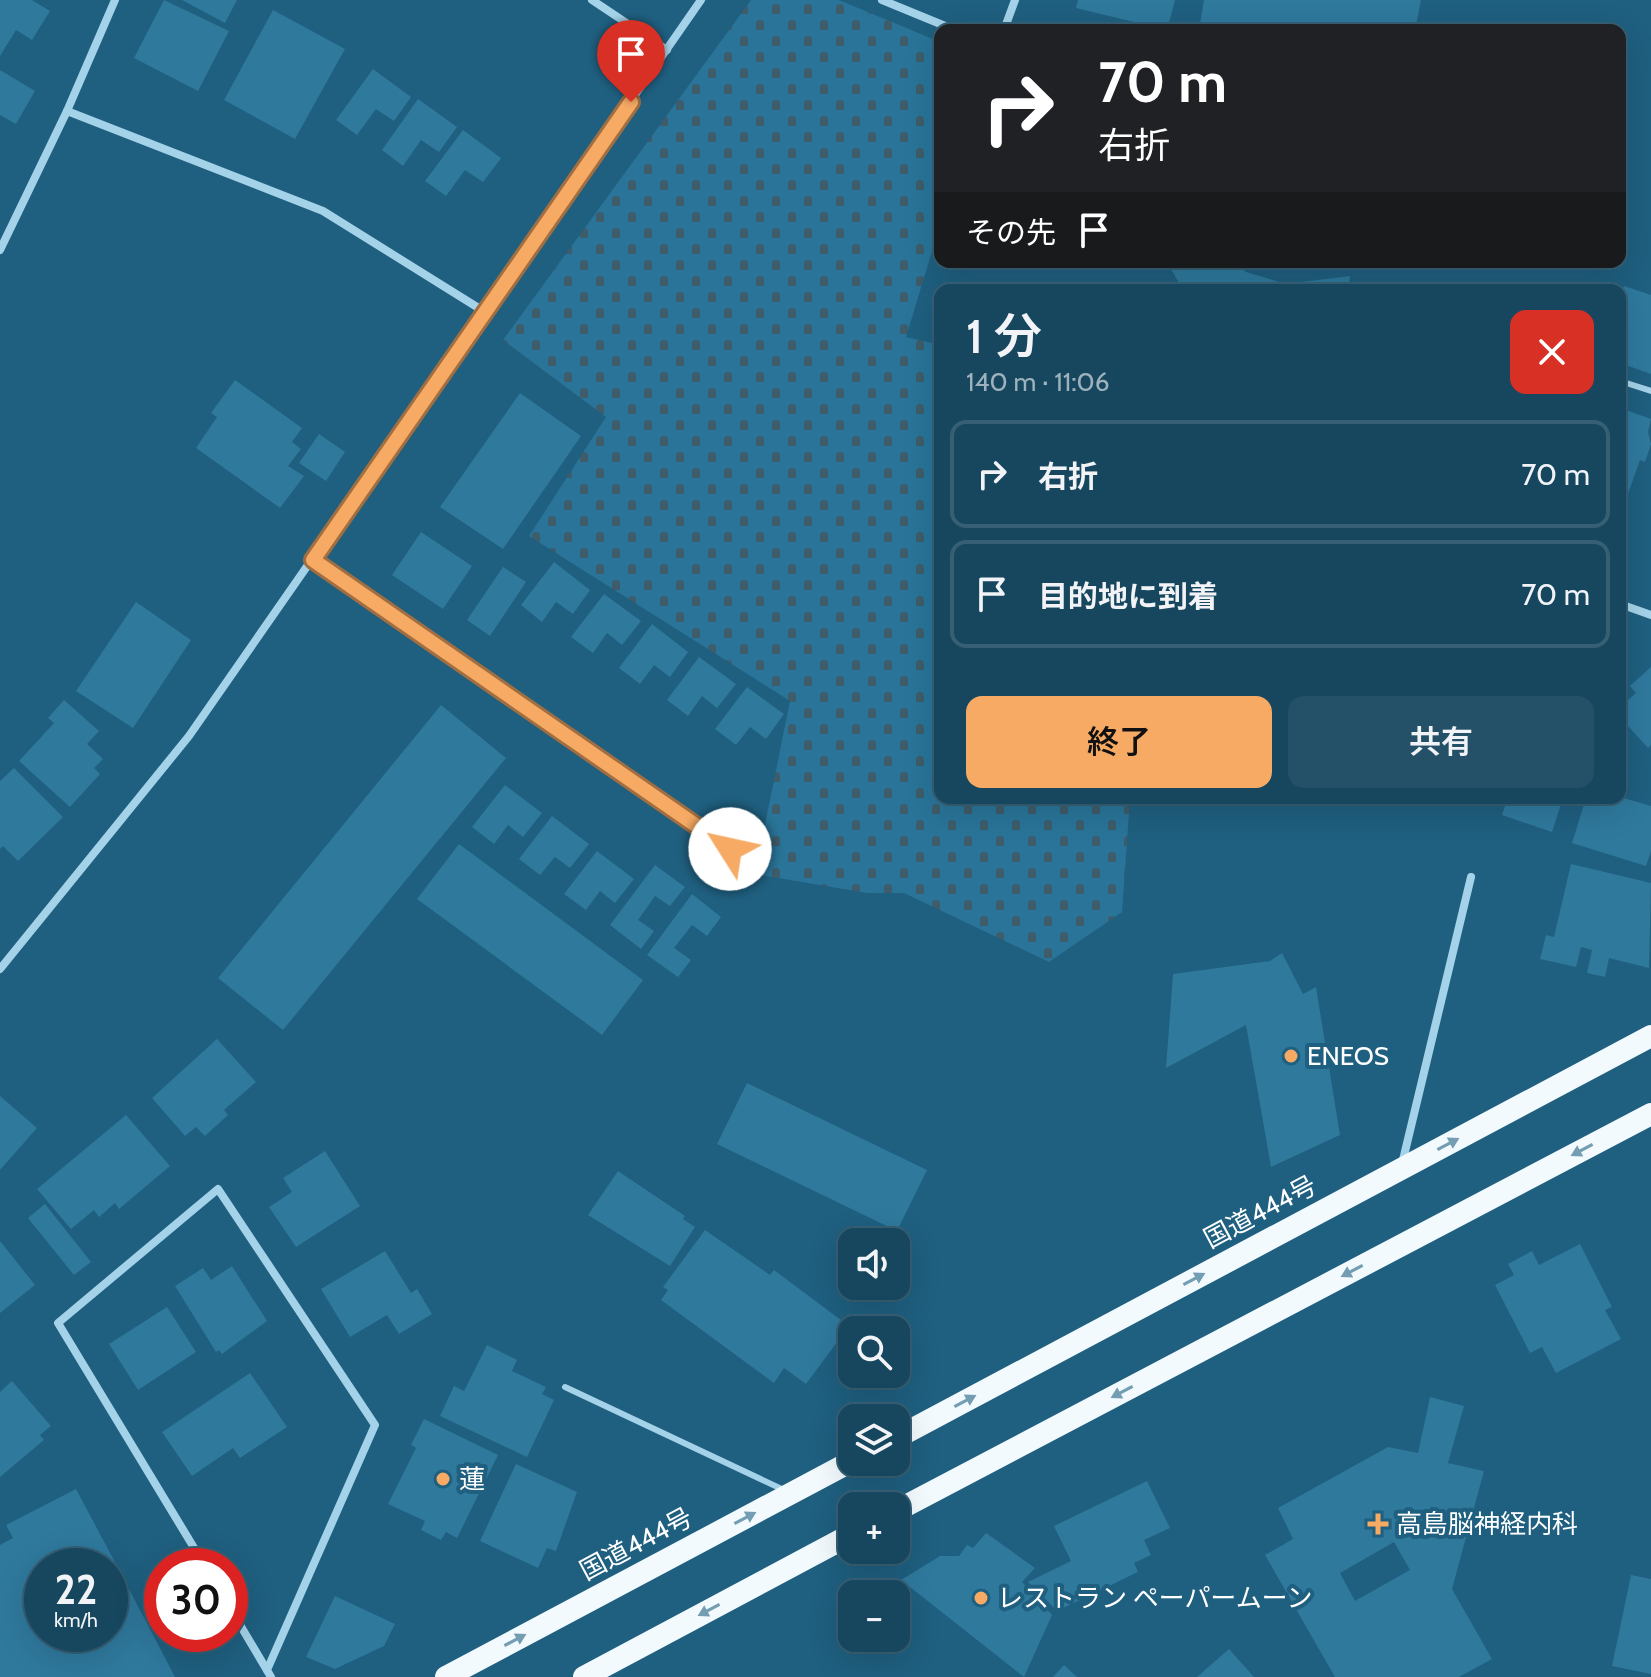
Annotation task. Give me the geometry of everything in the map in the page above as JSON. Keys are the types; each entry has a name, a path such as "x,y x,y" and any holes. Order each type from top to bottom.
{"highway":[{"name":"国道444号","path":"910,1431 1651,1036"},
{"path":"910,1504 1651,1114"},
{"name":"国道444号","path":"446,1677 838,1468"},
{"path":"584,1677 838,1541"}],"street":[{"path":"0,250 67,111 115,0"},
{"path":"592,0 667,50"},
{"path":"0,969 189,736 701,0"},
{"path":"882,0 940,24"},
{"path":"1006,24 1015,0"},
{"path":"67,111 323,211 485,312"},
{"path":"313,560 730,849"},
{"path":"1626,608 1651,615"},
{"path":"1401,1169 1471,877"},
{"path":"194,1548 58,1323 218,1189 375,1425 269,1674"},
{"path":"248,1638 269,1674"}],"lane":[{"path":"1626,383 1651,391"},
{"path":"565,1387 792,1493"}],"green space":[{"path":"751,0 839,0 934,40 934,245 906,337 934,344 934,804 1130,804 1122,912 1049,962 904,893 867,893 755,874 790,701 529,536 606,417 503,340"}],"building":[{"path":"0,0 32,0 50,11 32,40 16,30 0,56"},
{"path":"164,0 229,31 198,91 134,58"},
{"path":"182,0 237,0 225,23"},
{"path":"1078,0 1175,0 1169,24 1142,24 1076,8"},
{"path":"1204,0 1421,0 1416,24 1200,24"},
{"path":"273,10 345,49 295,139 224,100"},
{"path":"373,69 411,97 394,121 376,109 357,135 336,120"},
{"path":"0,70 35,91 16,124 0,115"},
{"path":"418,99 457,127 439,152 421,140 403,166 382,150"},
{"path":"463,130 501,158 483,182 465,170 446,196 425,181"},
{"path":"1170,268 1240,268 1286,284 1180,284"},
{"path":"1350,276 1349,284 1286,284"},
{"path":"1626,287 1651,295 1651,374 1626,365"},
{"path":"235,380 302,428 292,442 301,449 288,466 304,476 280,508 196,448 217,417 211,413"},
{"path":"520,393 581,436 503,549 440,507"},
{"path":"1626,410 1651,419 1648,432 1651,444 1645,462 1640,460 1626,499"},
{"path":"319,434 345,452 326,481 299,463"},
{"path":"421,532 472,566 443,609 392,575"},
{"path":"554,562 590,590 573,614 556,602 542,622 521,605"},
{"path":"503,567 526,582 490,636 467,620"},
{"path":"604,594 641,621 622,645 607,633 593,653 571,637"},
{"path":"136,602 191,640 133,728 76,691"},
{"path":"652,624 688,652 670,677 654,665 640,684 619,668"},
{"path":"699,657 736,684 717,708 702,696 688,716 667,700"},
{"path":"1651,667 1651,745 1648,748 1626,724 1626,702 1636,693 1630,686"},
{"path":"747,687 784,714 766,739 750,727 736,745 715,729"},
{"path":"64,700 99,731 87,744 103,759 94,768 100,774 70,807 19,761 54,723 48,718"},
{"path":"441,705 506,758 283,1030 218,978"},
{"path":"14,768 63,817 18,861 3,846 0,849 0,781"},
{"path":"505,785 542,813 523,837 508,825 494,844 472,827"},
{"path":"1626,799 1651,806 1651,851 1646,866 1572,843 1584,804 1626,804"},
{"path":"1506,804 1561,804 1552,832 1502,815"},
{"path":"552,816 589,844 570,868 555,857 540,875 519,859"},
{"path":"459,844 643,980 602,1035 417,899"},
{"path":"597,851 634,879 615,903 600,891 586,910 564,894"},
{"path":"1571,864 1651,883 1649,968 1609,958 1605,977 1587,973 1592,950 1581,947 1576,967 1540,959 1546,935 1554,937"},
{"path":"655,865 685,887 670,906 655,896 638,920 654,931 641,949 610,925"},
{"path":"692,894 721,917 707,936 692,925 674,948 691,960 678,977 647,955"},
{"path":"1282,953 1303,994 1316,987 1340,1135 1271,1167 1246,1025 1166,1068 1173,974 1270,961"},
{"path":"217,1039 256,1082 224,1110 228,1115 205,1136 196,1127 185,1136 152,1098"},
{"path":"747,1083 927,1170 898,1228 891,1228 717,1144"},
{"path":"0,1096 37,1128 0,1170"},
{"path":"126,1115 170,1166 119,1209 115,1203 99,1217 94,1210 71,1229 37,1189"},
{"path":"325,1151 360,1206 296,1247 269,1207 292,1192 283,1178"},
{"path":"618,1171 685,1216 683,1219 695,1227 670,1266 588,1215"},
{"path":"45,1204 91,1262 74,1275 28,1218"},
{"path":"705,1230 770,1275 774,1270 838,1318 838,1341 806,1384 784,1368 774,1383 661,1300 668,1290 663,1287"},
{"path":"0,1241 35,1285 0,1313"},
{"path":"1580,1244 1612,1307 1605,1310 1621,1339 1556,1373 1542,1347 1530,1353 1495,1285 1514,1275 1508,1264 1532,1251 1539,1265"},
{"path":"385,1251 411,1293 417,1289 432,1314 399,1334 387,1315 350,1337 321,1289"},
{"path":"232,1266 267,1321 222,1354 219,1350 216,1352 175,1286 203,1268 211,1280"},
{"path":"167,1307 196,1352 138,1390 109,1344"},
{"path":"487,1345 517,1360 512,1371 546,1387 542,1394 554,1400 527,1457 440,1416 454,1386 464,1391"},
{"path":"250,1373 287,1427 240,1458 233,1448 192,1476 162,1432"},
{"path":"12,1381 51,1426 40,1435 44,1440 0,1477 0,1392"},
{"name":"高島脳神経内科","path":"1430,1397 1464,1406 1448,1463 1484,1471 1452,1589 1492,1659 1459,1677 1335,1677 1265,1555 1293,1539 1278,1508 1388,1447 1418,1453","holes":["1394,1542 1410,1570 1355,1601 1340,1573"]},
{"name":"蓮","path":"424,1419 498,1455 457,1538 446,1532 441,1540 421,1530 425,1521 388,1504 416,1448 411,1445"},
{"path":"516,1464 577,1492 556,1551 547,1548 538,1568 480,1541"},
{"path":"1147,1481 1170,1528 1144,1540 1151,1555 1134,1563 1138,1572 1057,1611 1028,1582 1071,1561 1054,1526"},
{"path":"76,1489 107,1548 24,1548 24,1652 128,1652 128,1588 144,1618 144,1652 162,1652 175,1677 0,1677 0,1545 13,1538 6,1525"},
{"name":"レストラン ペーパームーン","path":"986,1533 1035,1568 1022,1582 1052,1615 1024,1677 910,1587 910,1580 901,1580 940,1556 959,1556 967,1545 973,1548"},
{"path":"1631,1575 1651,1579 1651,1674 1612,1666"},
{"path":"335,1596 395,1624 384,1646 335,1669 306,1657"},
{"path":"1229,1649 1254,1677 1197,1677"},
{"path":"1064,1665 1077,1677 1053,1677"}],"place":[{"name":"ENEOS","path":"1291,1056"},
{"name":"蓮","path":"443,1479"},
{"name":"高島脳神経内科","path":"1378,1524"},
{"name":"レストラン ペーパームーン","path":"981,1598"}],"route":[{"path":"631,102 313,560 730,849"}]}
